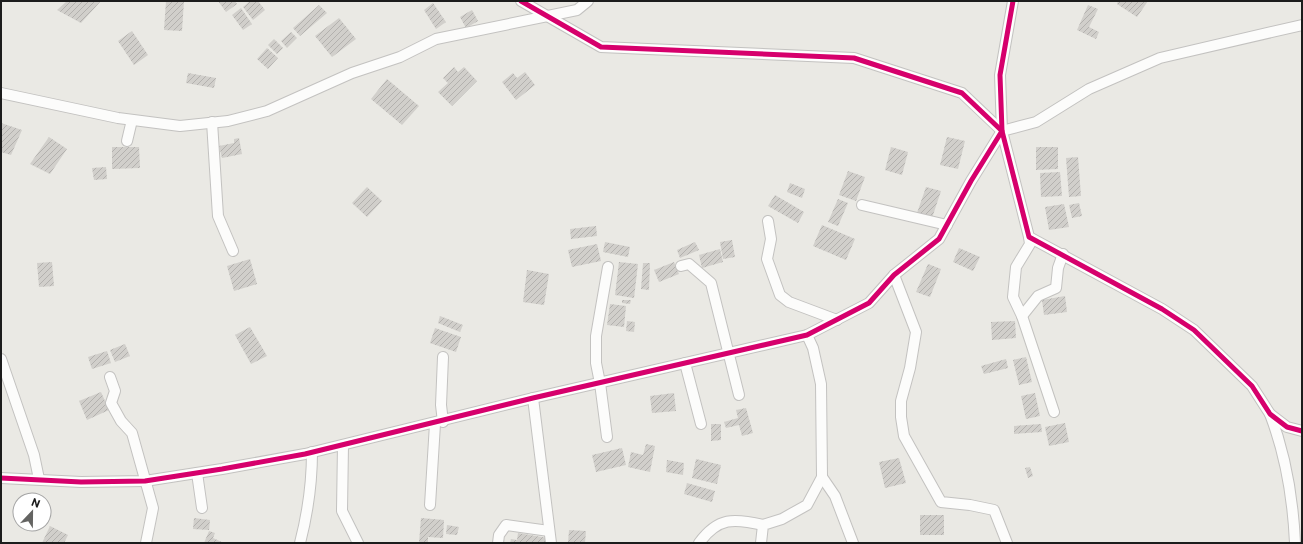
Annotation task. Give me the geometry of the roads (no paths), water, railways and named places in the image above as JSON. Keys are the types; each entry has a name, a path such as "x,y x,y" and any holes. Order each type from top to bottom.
{"street":[{"path":"521,1 601,47 854,58 962,94 1002,131"},
{"path":"1,93 132,120 180,126 212,122 267,111 352,73 400,58 436,40 577,10 588,1"},
{"path":"1013,1 1000,74 1002,131 1030,244 1016,267 1013,297 1022,316 1054,412"},
{"path":"1,478 81,482 145,482 197,473 343,445 439,423 533,398 807,335 869,303 894,276 939,239 971,181 1002,131 1036,122 1089,89 1160,58 1302,25"},
{"path":"127,141 132,120"},
{"path":"212,122 218,216 233,251"},
{"path":"862,205 947,225"},
{"path":"768,221 771,239 767,259 780,295 789,302 837,320"},
{"path":"1029,237 1063,254 1162,309 1194,330 1252,386 1270,414 1282,445 1294,510 1295,543"},
{"path":"1022,316 1038,296 1056,288 1058,268 1063,254"},
{"path":"681,266 689,264 711,283 727,353 739,395"},
{"path":"607,437 596,363 596,336 608,267"},
{"path":"894,276 916,332 910,368 901,401 901,417 904,436 942,502 970,505 994,510 1007,543"},
{"path":"699,543 708,530 731,519 744,520 764,525 782,519 807,504 822,477 821,384 813,348 807,335"},
{"path":"430,505 441,405 443,357"},
{"path":"1,360 34,455 39,479"},
{"path":"685,363 701,424"},
{"path":"110,377 115,391 112,403 121,421 132,433 153,508 146,543"},
{"path":"533,398 551,543"},
{"path":"1270,414 1287,427 1302,431"},
{"path":"343,445 342,511 358,543"},
{"path":"300,543 308,513 312,484 312,452"},
{"path":"197,473 202,508"},
{"path":"822,477 835,496 853,543"},
{"path":"498,543 499,535 506,525 549,531"},
{"path":"762,543 764,525"}]}
